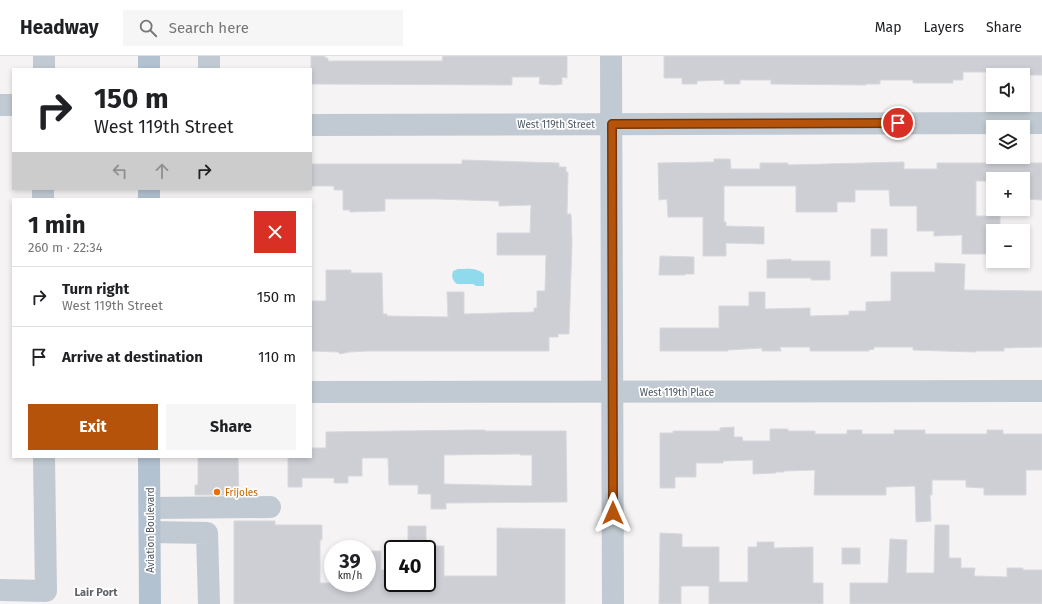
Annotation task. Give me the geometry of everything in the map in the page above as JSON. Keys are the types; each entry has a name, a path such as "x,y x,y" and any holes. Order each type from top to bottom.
{"main road":[{"path":"149,56 149,68"},
{"name":"Aviation Boulevard","path":"149,458 150,604"}],"street":[{"path":"44,56 44,68"},
{"path":"209,56 209,68"},
{"path":"611,56 613,604"},
{"path":"0,105 12,105"},
{"name":"West 119th Street","path":"312,125 1042,123"},
{"name":"West 119th Place","path":"312,392 1042,391"},
{"path":"0,590 46,591 44,458"},
{"path":"150,508 270,507"},
{"path":"150,532 207,533 209,604"}],"water":[{"path":"458,269 478,270 484,274 484,286 457,284 453,280 452,275 453,271"}],"building":[{"path":"311,56 325,56 325,58 328,58 328,61 442,61 443,56 567,56 567,78 562,77 562,84 555,85 539,84 540,77 512,77 512,85 312,84"},
{"path":"664,56 1042,56 1042,75 1030,75 1030,68 986,68 986,72 963,72 963,80 953,80 953,83 913,83 913,80 880,80 880,84 866,85 771,84 771,80 740,80 740,84 724,84 724,80 697,81 697,84 682,84 682,78 664,78"},
{"path":"714,159 730,159 731,169 760,169 760,163 788,163 788,165 904,162 904,169 937,169 937,163 1042,163 1042,200 1030,199 1030,172 986,172 986,181 976,181 976,216 1000,216 1000,224 986,224 986,254 962,254 962,235 934,236 934,231 917,231 917,206 890,206 889,190 855,190 855,202 837,202 837,212 796,212 796,186 724,186 724,222 726,222 726,226 764,227 764,244 726,243 726,256 703,256 703,217 668,217 667,199 659,200 658,163 714,162"},
{"path":"462,160 559,163 559,167 566,167 566,172 568,172 567,214 571,214 572,243 569,334 558,334 558,337 549,337 549,351 367,351 340,354 338,352 312,351 312,301 326,301 326,270 351,270 351,273 382,273 383,314 387,314 387,316 448,317 447,292 464,292 464,314 534,312 534,308 537,308 537,291 545,291 546,255 497,255 497,233 530,233 531,205 499,206 499,201 385,199 385,211 350,212 350,210 343,210 343,190 334,190 334,186 312,186 312,164 462,164"},
{"path":"871,229 887,229 887,256 871,256"},
{"path":"660,256 694,257 694,274 659,275"},
{"path":"791,259 791,261 830,261 830,280 811,280 811,278 767,278 767,260"},
{"path":"935,263 965,264 964,290 1042,291 1042,347 1004,348 1004,351 976,352 913,350 913,347 874,347 874,349 869,351 810,351 810,347 780,347 781,351 762,351 762,348 728,351 660,351 660,328 719,328 719,306 749,306 749,292 765,292 765,309 810,308 810,316 849,315 849,311 866,311 866,302 891,301 891,272 935,272"},
{"path":"734,427 734,437 742,437 743,441 770,441 770,429 815,431 815,434 847,434 847,430 862,430 862,434 894,434 894,430 925,430 925,434 987,434 987,430 1003,430 1003,434 1042,434 1042,470 1026,470 1026,495 984,495 984,488 966,487 966,480 932,480 932,495 930,495 931,521 916,522 915,486 886,487 886,495 814,495 815,470 753,474 753,460 723,461 723,463 696,463 696,477 675,477 675,488 660,488 660,433 673,433 673,431 720,431 720,428"},
{"path":"474,430 566,431 567,502 446,503 446,509 431,509 431,494 418,494 418,485 389,485 388,458 362,458 362,476 348,476 348,483 334,483 334,478 302,478 302,487 288,487 288,458 312,458 312,448 326,448 326,432","holes":["444,455 532,455 532,486 444,484"]},
{"path":"198,458 238,458 239,495 195,495 195,485 198,485"},
{"path":"234,521 275,521 275,525 322,525 322,540 320,540 320,583 324,583 324,592 376,592 376,551 381,551 381,570 384,570 384,592 436,592 436,546 444,546 444,576 497,576 497,528 565,529 565,604 234,604"},
{"path":"935,525 949,525 949,558 961,558 961,568 975,568 974,576 1007,577 1007,568 1042,570 1042,604 850,604 850,583 888,583 890,539 907,540 906,573 934,573"},
{"path":"408,526 426,526 426,540 408,540"},
{"path":"660,533 682,534 682,547 719,547 719,582 748,582 748,547 757,547 757,542 774,542 774,548 813,547 813,583 823,583 823,604 709,604 709,586 681,586 681,604 659,604"},
{"path":"842,548 860,548 860,564 842,564"}],"place":[{"name":"Frijoles","path":"217,492"}],"district":[{"name":"Lair Port","path":"96,592"}],"route":[{"path":"613,513 612,124 898,123"}]}
